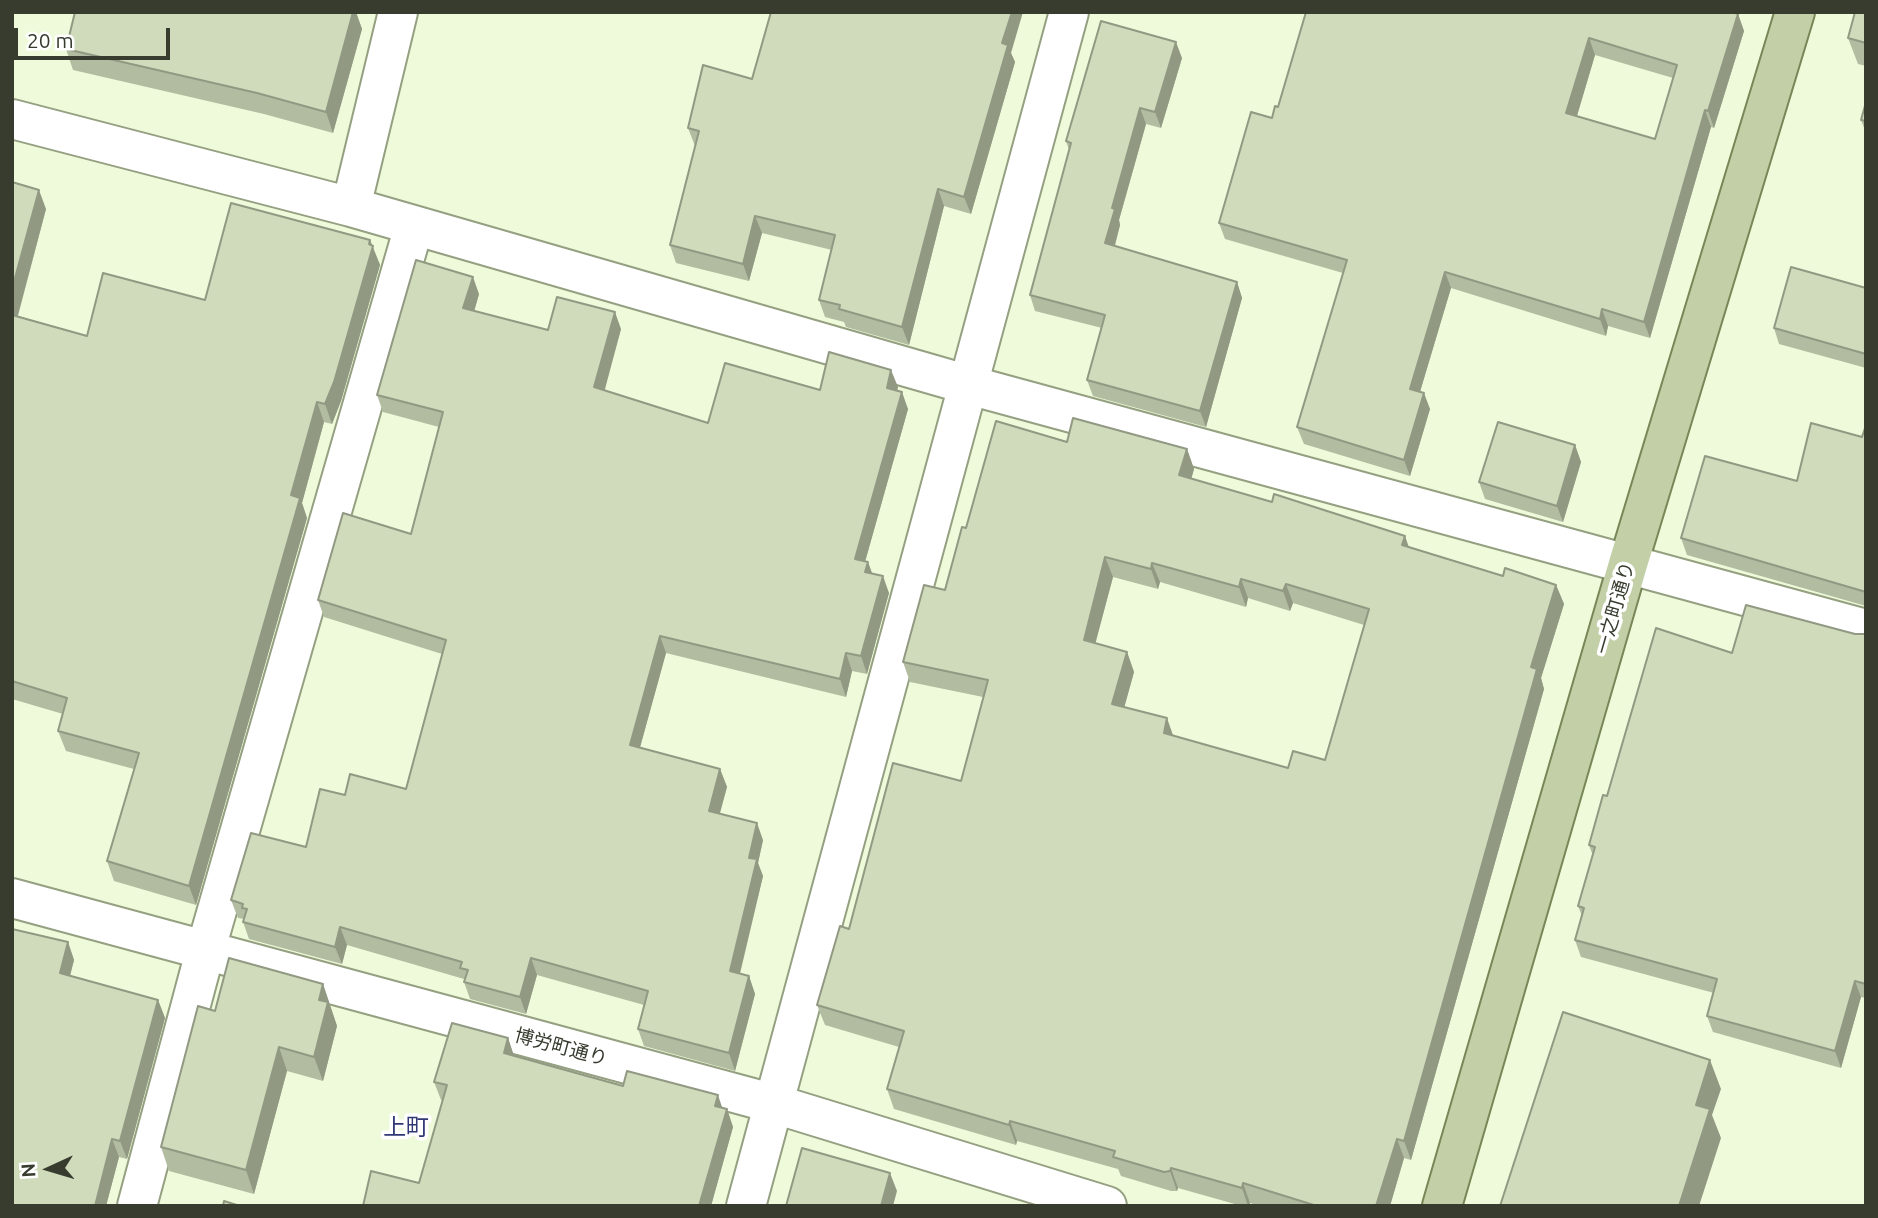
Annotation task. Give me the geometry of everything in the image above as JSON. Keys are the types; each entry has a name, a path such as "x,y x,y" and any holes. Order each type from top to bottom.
{"main road":[{"name":"一之町通り","path":"1442,1206 1628,564 1795,12"}],"street":[{"path":"351,207 398,12"},
{"path":"746,1206 1069,12"},
{"path":"12,119 351,207 969,385 1866,629"},
{"path":"137,1206 205,952 414,226"},
{"name":"博労町通り","path":"12,898 775,1104 1107,1206"}],"building":[{"path":"75,12 353,12 326,112 257,93 66,49"},
{"path":"771,12 1012,12 1002,43 1008,45 964,197 938,189 902,327 839,309 840,305 819,300 835,235 755,216 743,264 670,245 699,131 688,128 703,65 752,79"},
{"path":"1306,12 1738,14 1708,111 1705,110 1644,322 1602,309 1600,319 1445,272 1410,389 1424,393 1404,460 1297,427 1347,260 1219,223 1251,112 1272,118 1275,106 1278,107","holes":["1589,38 1677,65 1655,139 1566,113"]},
{"path":"1855,12 1866,12 1866,43 1848,38"},
{"path":"1101,21 1176,42 1155,112 1140,108 1105,243 1237,282 1200,411 1087,380 1105,315 1030,295 1071,143 1066,141"},
{"path":"1866,102 1866,121 1861,120"},
{"path":"12,182 39,190 12,289"},
{"path":"231,203 370,240 369,244 373,246 334,382 325,404 317,402 291,495 300,498 189,886 107,861 139,753 58,731 67,698 12,681 12,315 87,336 103,273 205,300"},
{"path":"416,260 473,277 463,308 548,330 557,297 615,312 594,387 708,423 725,363 820,390 829,352 891,370 887,388 902,392 855,559 868,562 865,572 883,576 861,656 846,653 840,679 660,636 630,745 720,769 709,811 757,823 749,858 757,859 730,971 749,976 729,1053 638,1029 648,991 531,958 520,997 464,982 468,970 460,968 462,962 340,927 335,947 243,922 247,909 242,908 243,904 231,900 251,833 306,847 320,789 345,795 350,774 406,789 446,640 318,600 343,513 411,534 443,412 377,395"},
{"path":"1791,267 1866,288 1866,354 1774,328"},
{"path":"1073,418 1187,449 1179,475 1272,502 1274,494 1405,536 1402,545 1503,576 1505,568 1556,585 1531,667 1537,669 1404,1141 1397,1139 1376,1206 1317,1206 1243,1183 1242,1188 1171,1168 1170,1171 1164,1172 1113,1157 1115,1151 1010,1121 1009,1125 887,1089 904,1031 817,1005 840,926 849,929 893,763 961,781 988,680 903,662 924,585 945,590 962,527 966,528 996,421 1067,442","holes":["1105,557 1151,569 1152,563 1239,587 1241,579 1283,591 1286,584 1369,609 1325,760 1293,751 1288,768 1164,733 1167,718 1112,704 1127,652 1084,640"]},
{"path":"1498,422 1575,445 1557,506 1479,482"},
{"path":"1811,423 1862,437 1866,425 1866,592 1681,538 1705,456 1797,481"},
{"path":"1746,605 1855,634 1866,634 1866,984 1855,981 1835,1051 1707,1016 1717,979 1575,940 1584,908 1578,906 1595,847 1589,845 1603,795 1607,796 1656,628 1732,653"},
{"path":"12,929 68,942 60,973 158,1000 120,1141 112,1139 95,1206 12,1206"},
{"path":"229,958 323,984 319,1000 328,1002 314,1057 279,1047 246,1170 161,1147 198,1006 215,1011"},
{"path":"1563,1012 1710,1060 1696,1105 1710,1109 1679,1206 1500,1206"},
{"path":"452,1023 508,1038 504,1053 623,1086 627,1071 718,1095 715,1106 727,1109 699,1206 363,1206 371,1171 419,1183 447,1085 434,1082"},
{"path":"802,1148 890,1173 881,1206 786,1206"},
{"path":"224,1201 240,1206 223,1206"}],"district":[{"name":"上町","path":"406,1127"}]}
